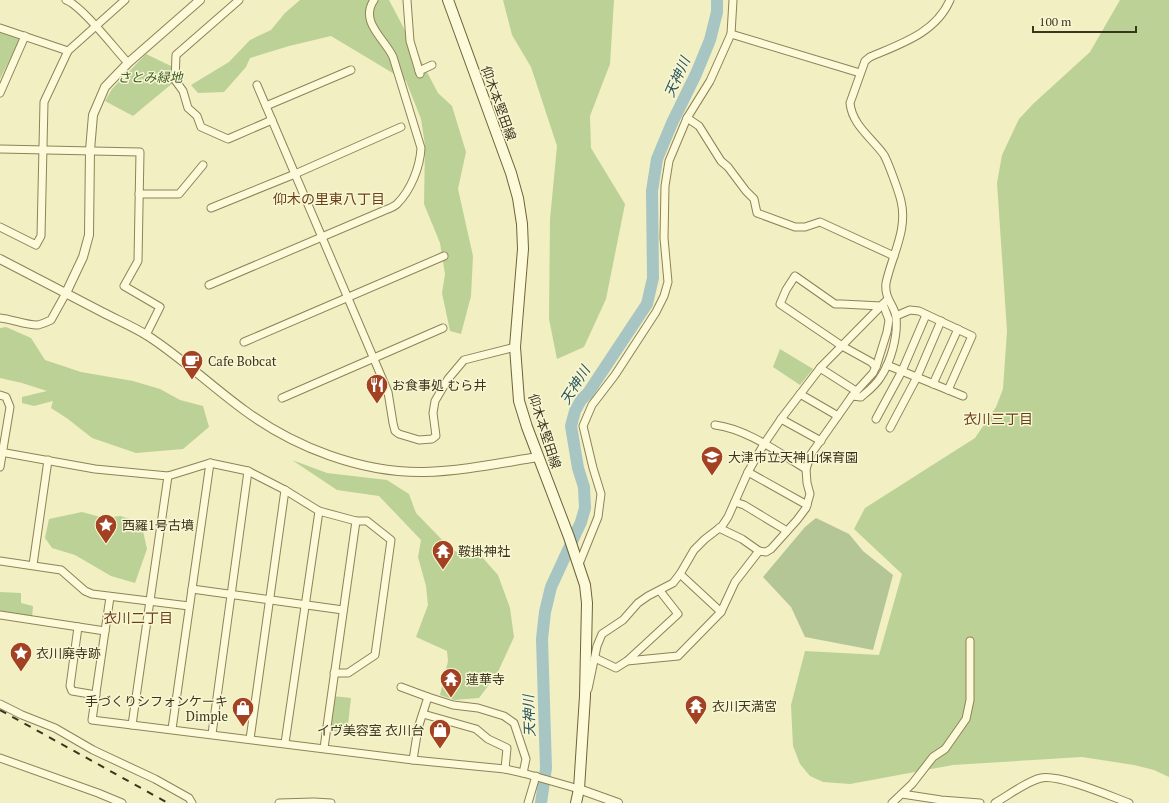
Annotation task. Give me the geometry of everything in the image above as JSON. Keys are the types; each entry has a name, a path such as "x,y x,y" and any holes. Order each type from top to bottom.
{"main road":[{"name":"仰木本堅田線","path":"448,0 502,146 518,198 522,224 523,248 515,347 519,401 538,457 579,564 585,585 585,696 579,789 576,803"}],"street":[{"path":"0,227 36,245 41,236 44,102 68,51 125,0"},
{"path":"0,318 38,325 50,320 66,293 83,257 89,235 90,150 93,115 105,87 128,63 200,0"},
{"path":"239,0 176,55 175,80 183,91 188,108 196,116 201,127 228,139 272,120"},
{"path":"209,285 322,236 349,226 397,204 409,189 419,161 421,148 393,57 389,48 372,26 369,15 370,5 374,0"},
{"path":"406,0 410,41 419,73 432,65"},
{"path":"579,564 598,517 601,494 583,426 592,405 615,375 656,312 664,296 668,282 664,238 665,186 669,161 687,118 710,81 731,34 733,0"},
{"path":"719,528 742,539 758,551 766,552 771,549 797,520 806,505 810,494 807,483 806,469 811,454 854,394 873,373 876,367 887,332 889,320 884,303 886,285 903,222 901,201 885,157 856,121 851,110 850,103 865,61 870,57 905,42 926,30 939,19 950,0"},
{"path":"70,1 128,63"},
{"path":"0,28 68,51"},
{"path":"731,34 860,73"},
{"path":"0,92 25,36"},
{"path":"266,106 352,70"},
{"path":"257,85 388,392 395,431 399,434 432,440 436,436 433,413 435,401 448,379 464,360 515,347"},
{"path":"687,118 699,126 721,160 754,199 758,213 795,227 820,222 894,256"},
{"path":"211,208 295,174 401,127"},
{"path":"0,149 140,152 138,261 124,286 160,306 146,335"},
{"path":"139,194 179,194 203,165"},
{"path":"244,342 444,256"},
{"path":"0,259 146,335 170,351 244,411 289,439 324,454 357,463 390,469 424,472 473,468 538,457"},
{"path":"820,368 854,394 861,397 872,388 881,377 887,365 895,338 896,316 884,303 835,304 795,276 786,290 780,304 842,346 871,362 876,367"},
{"path":"585,696 589,687 597,646 602,634 623,620 638,603 648,596 660,591 673,582 680,574 694,550 705,538 719,528 728,517 748,472 764,444 781,419 820,368 884,303"},
{"path":"896,316 910,310 919,311 972,336 948,390"},
{"path":"876,419 902,371 926,315"},
{"path":"890,428 917,377 941,321"},
{"path":"282,398 443,328"},
{"path":"933,384 958,329"},
{"path":"887,365 963,396"},
{"path":"800,394 838,416"},
{"path":"0,395 6,398 10,407 1,453 0,467"},
{"path":"781,419 821,441"},
{"path":"715,425 729,426 764,444 806,469"},
{"path":"1,453 95,469 168,476 210,463 248,471 285,490 319,511 356,521 368,522 391,540 375,655 348,673 334,673"},
{"path":"33,565 48,460"},
{"path":"172,729 210,463"},
{"path":"212,734 248,471"},
{"path":"748,472 806,505"},
{"path":"132,725 168,476"},
{"path":"250,739 285,490"},
{"path":"735,502 744,505 787,531"},
{"path":"285,743 319,511"},
{"path":"324,748 356,521"},
{"path":"627,661 678,656 721,612 735,582 758,551"},
{"path":"0,561 61,570 85,591 92,594 189,606"},
{"path":"680,574 721,612"},
{"path":"192,589 343,610"},
{"path":"595,658 616,668 627,661 678,614 660,591"},
{"path":"110,597 92,720 413,760 505,769 579,789 618,803"},
{"path":"0,615 105,631"},
{"path":"78,627 70,686 72,691 96,695"},
{"path":"892,803 902,794 933,757 945,749 966,719 970,700 970,641"},
{"path":"401,687 453,705 478,708 504,716 514,723 526,759 523,773"},
{"path":"413,760 418,728 428,697"},
{"path":"0,704 22,715 55,728 93,750 189,798 192,803"},
{"path":"423,714 476,729 488,739 507,748 505,769"},
{"path":"0,758 98,792 122,803"},
{"path":"528,803 539,777"},
{"path":"996,803 1034,780 1050,777 1130,803"},
{"path":"902,794 947,801 980,803"},
{"path":"279,803 331,803"}],"green space":[{"path":"300,0 389,0 438,93 452,106 466,152 458,189 473,256 471,296 461,334 450,331 442,293 445,274 440,243 424,204 425,145 421,119 406,81 331,36 289,46 250,58 246,67 224,92 198,93 191,85 229,62 250,40 271,30 285,13"},
{"path":"503,0 614,0 610,64 590,116 591,148 625,204 606,299 584,347 557,359 549,319 550,219 557,146 531,67 512,35"},
{"path":"1120,0 1169,0 1169,777 1154,770 1134,765 1082,757 953,765 850,784 823,782 810,776 800,764 793,746 791,705 805,651 879,655 902,574 854,529 865,508 975,438 996,407 1003,389 1007,331 997,183 1002,155 1019,119 1033,104 1090,52"},
{"path":"0,32 19,38 19,41 0,79"},
{"name":"さとみ緑地","path":"146,54 173,67 174,82 133,116 105,101 112,89"},
{"path":"6,327 31,338 45,360 81,372 133,381 160,389 180,400 203,406 209,427 183,449 136,453 92,438 51,408 53,401 34,406 22,403 22,397 47,391 0,378 0,328"},
{"path":"780,349 813,369 800,385 773,367"},
{"path":"292,460 327,473 387,480 409,494 416,513 448,546 465,558 482,557 498,575 510,608 514,637 497,674 479,698 454,700 440,695 448,661 447,651 416,637 428,605 426,586 418,557 421,540 379,496 337,490"},
{"path":"82,512 104,518 120,516 141,522 147,549 135,583 111,576 75,555 52,548 45,538 49,519"},
{"path":"816,518 849,534 863,551 893,575 873,650 805,637 791,607 763,577 805,527"},
{"path":"0,592 21,593 21,603 33,606 32,618 0,612"},
{"path":"332,696 351,698 347,733 326,730"}],"waterway":[{"name":"天神川","path":"541,803 546,768 542,639 545,612 551,587 581,522 585,508 584,487 578,468 571,426 575,411 581,400 588,393 647,304 653,278 652,191 657,159 710,40 717,12 717,0"}],"railway":[{"path":"0,710 168,803"}],"place":[{"name":"Cafe Bobcat","path":"192,380"},
{"name":"お食事処 むら井","path":"377,404"},
{"name":"大津市立天神山保育園","path":"712,476"},
{"name":"西羅1号古墳","path":"106,544"},
{"name":"鞍掛神社","path":"443,570"},
{"name":"衣川廃寺跡","path":"21,672"},
{"name":"蓮華寺","path":"451,698"},
{"name":"衣川天満宮","path":"696,726"},
{"name":"手づくりシフォンケーキ Dimple","path":"243,728"},
{"name":"イヴ美容室 衣川台","path":"440,750"}],"district":[{"name":"仰木の里東八丁目","path":"329,199"},
{"name":"衣川三丁目","path":"998,419"},
{"name":"衣川二丁目","path":"138,618"}]}
